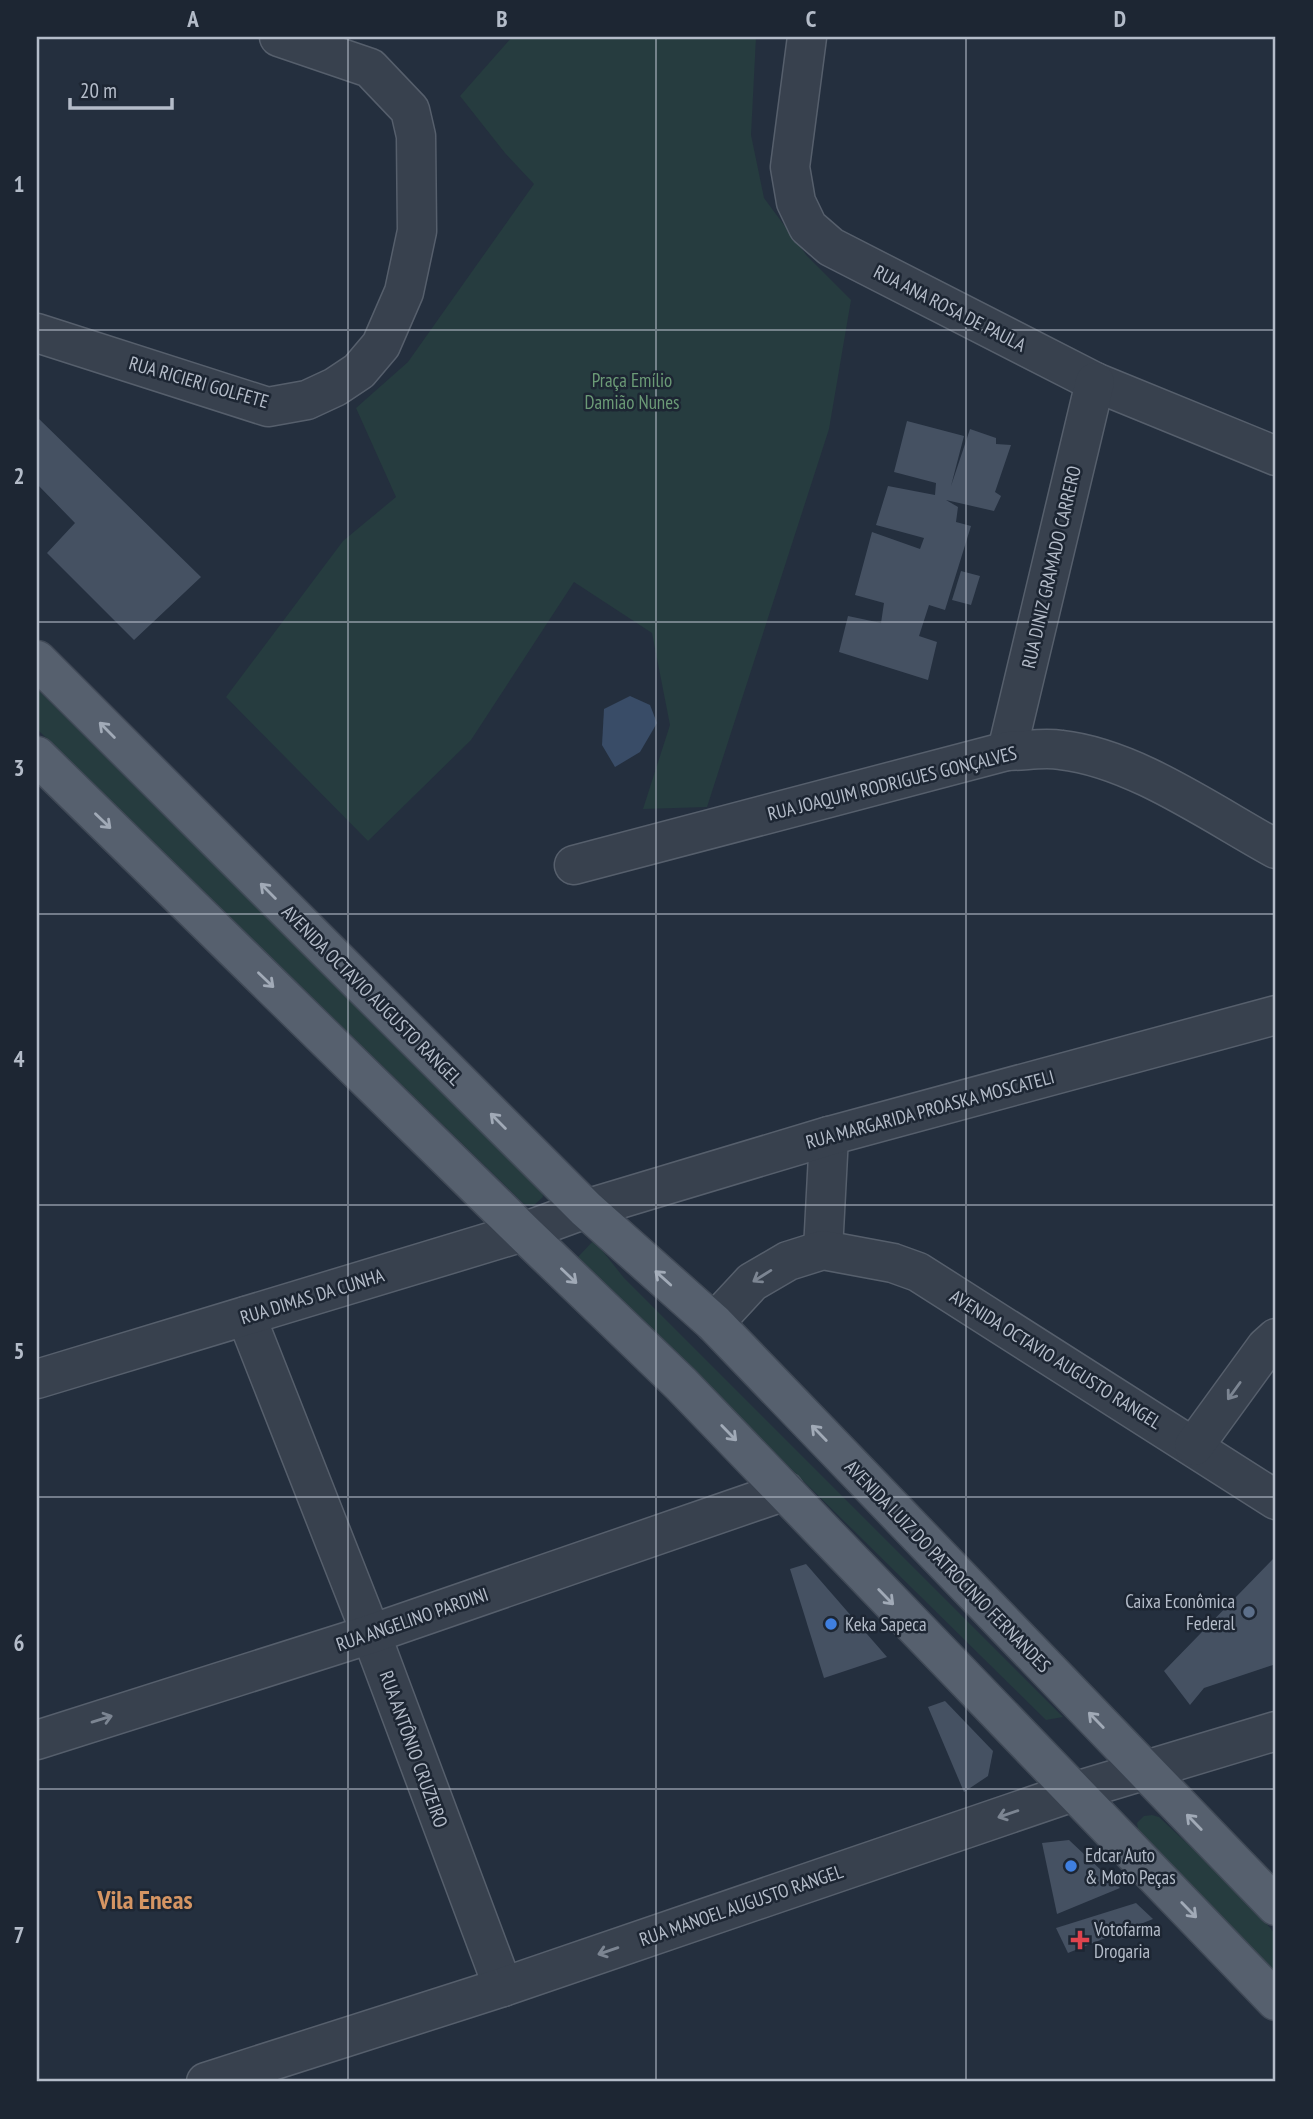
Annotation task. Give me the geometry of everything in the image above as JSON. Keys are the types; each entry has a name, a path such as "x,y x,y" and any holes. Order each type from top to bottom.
{"main road":[{"name":"AVENIDA OCTAVIO AUGUSTO RANGEL","path":"37,660 586,1209 714,1323"},
{"path":"37,756 681,1384 1276,2001"},
{"name":"AVENIDA LUIZ DO PATROCINIO FERNANDES","path":"714,1323 1276,1906"}],"street":[{"name":"RUA RICIERI GOLFETE","path":"37,333 268,407 307,400 335,387 359,371 381,345 404,292 417,232 416,136 410,110 370,68 279,37"},
{"name":"RUA ANA ROSA DE PAULA","path":"807,37 790,167 796,202 808,227 831,247 1095,382 1276,456"},
{"name":"RUA DINIZ GRAMADO CARRERO","path":"1007,751 1095,382"},
{"name":"RUA JOAQUIM RODRIGUES GONÇALVES","path":"574,865 1007,751 1059,749 1096,756 1137,772 1276,849"},
{"name":"RUA MARGARIDA PROASKA MOSCATELI","path":"586,1209 830,1136 1276,1015"},
{"path":"714,1323 752,1282 788,1261 823,1250 830,1136"},
{"name":"RUA DIMAS DA CUNHA","path":"37,1379 523,1232 586,1209"},
{"name":"AVENIDA OCTAVIO AUGUSTO RANGEL","path":"823,1250 893,1263 918,1272 1276,1500"},
{"name":"RUA ANTÔNIO CRUZEIRO","path":"246,1316 371,1634 503,1987"},
{"path":"1194,1446 1266,1347 1276,1338"},
{"name":"RUA ANGELINO PARDINI","path":"37,1740 371,1634 785,1491"},
{"name":"RUA MANOEL AUGUSTO RANGEL","path":"206,2082 503,1987 1143,1769 1276,1731"}],"green space":[{"name":"Praça Emílio Damião Nunes","path":"512,37 756,37 751,135 764,198 807,256 851,300 829,429 707,807 643,809 670,725 652,633 574,582 471,740 368,841 226,697 343,541 396,497 356,408 408,362 534,184 505,153 460,96"},
{"path":"37,689 541,1184 543,1197 533,1206 524,1204 37,729"},
{"path":"594,1240 624,1278 1063,1717 1046,1720 577,1258"},
{"path":"1144,1816 1159,1817 1242,1895 1276,1935 1276,1976 1139,1835 1137,1823"}],"water":[{"path":"630,696 650,705 657,723 640,752 615,767 602,745 604,709"}],"building":[{"path":"37,417 201,577 134,640 47,553 75,523 37,484"},
{"path":"907,421 964,436 951,486 970,429 996,438 996,444 1011,445 995,492 1001,496 994,511 946,500 958,507 956,522 971,526 945,610 929,605 919,636 937,642 928,680 839,652 848,616 881,623 884,603 855,595 872,532 920,549 924,538 876,525 888,486 935,495 936,483 894,472"},
{"path":"961,571 980,576 971,605 952,600"},
{"name":"Caixa Econômica Federal","path":"1274,1558 1276,1664 1204,1688 1190,1705 1164,1671"},
{"path":"806,1564 887,1657 824,1678 790,1569"},
{"path":"945,1701 993,1751 988,1776 964,1792 928,1707"},
{"name":"Edcar Auto & Moto Peças","path":"1069,1840 1120,1888 1057,1914 1042,1843"},
{"name":"Votofarma Drogaria","path":"1136,1903 1153,1919 1068,1953 1056,1928"}],"place":[{"name":"Caixa Econômica Federal","path":"1249,1612"},
{"name":"Keka Sapeca","path":"831,1624"},
{"name":"Edcar Auto & Moto Peças","path":"1071,1866"},
{"name":"Votofarma Drogaria","path":"1080,1940"}],"district":[{"name":"Vila Eneas","path":"145,1899"}]}
